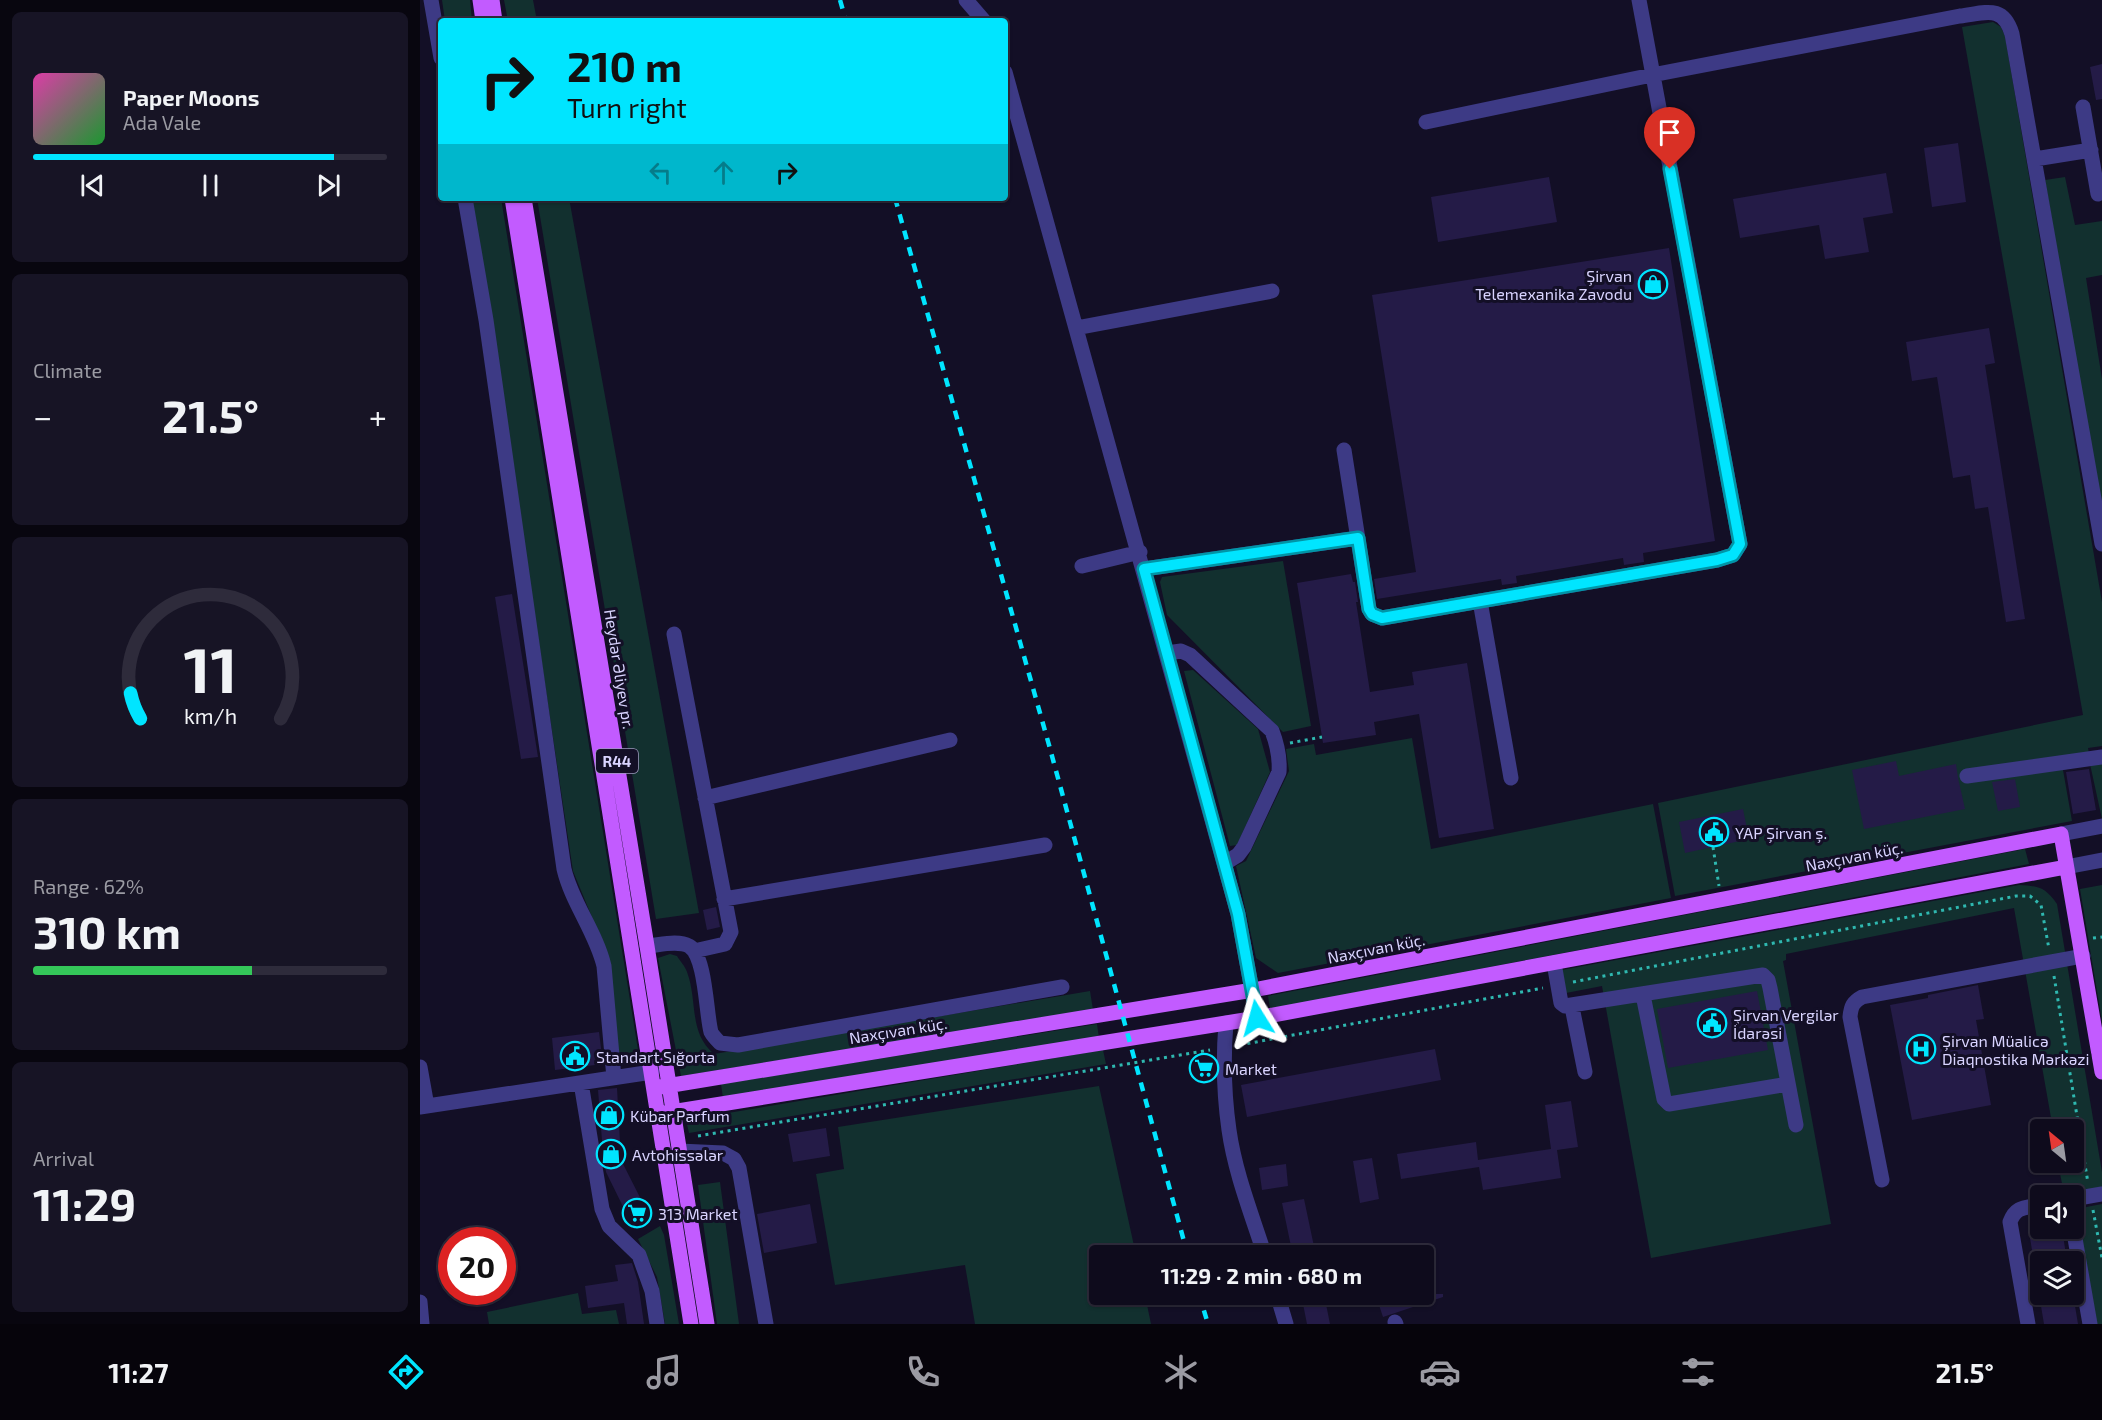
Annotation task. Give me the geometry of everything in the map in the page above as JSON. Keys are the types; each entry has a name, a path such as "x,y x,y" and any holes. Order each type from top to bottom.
{"main road":[{"path":"480,0 483,18"},
{"path":"492,0 495,18"},
{"name":"Heydər Əliyev pr.","path":"512,201 652,1072 662,1087"},
{"name":"Heydər Əliyev pr.","path":"524,201 647,946 691,1324"},
{"path":"2061,834 2102,1072"},
{"name":"Naxçıvan küç.","path":"662,1087 1253,990 2061,834"},
{"path":"666,1113 1257,1018 2066,867"},
{"name":"Heydər Əliyev pr.","path":"666,1113 678,1145 706,1324"}],"street":[{"path":"431,0 438,41"},
{"path":"966,0 981,18"},
{"path":"1344,450 1369,609 1372,614 1382,618 1717,560 1733,555 1740,544 1639,0"},
{"path":"1426,122 1652,75 1991,12 2001,14 2008,21 2012,34 2096,475 2102,544"},
{"path":"1008,83 1225,863 1238,914 1257,1018"},
{"path":"2083,107 2098,194"},
{"path":"2035,159 2091,150"},
{"path":"466,201 488,332 564,869 568,884 600,950 604,966 614,1078"},
{"path":"1076,328 1272,291"},
{"path":"1144,569 1358,538"},
{"path":"1082,566 1140,552"},
{"path":"1480,601 1511,778"},
{"path":"674,634 731,932 725,944 694,951"},
{"path":"1167,653 1181,651 1190,655 1272,731 1280,763 1279,772 1244,847 1238,855 1225,863"},
{"path":"705,798 950,740"},
{"path":"1967,776 2102,757"},
{"name":"Naxçıvan küç.","path":"2061,834 2102,826"},
{"path":"724,899 1045,846"},
{"path":"2066,867 2102,860"},
{"path":"647,946 679,943 689,946 694,951 701,968 712,1034 720,1043 738,1045 1062,987"},
{"path":"1882,1180 1850,1017 1851,1007 1855,1001 1862,996 2083,956"},
{"path":"1554,963 1561,1003 1572,1007 1763,975 1768,980 1770,988 1796,1125"},
{"path":"1643,995 1664,1099 1669,1104 1788,1084"},
{"path":"1572,1007 1585,1072"},
{"path":"1226,1023 1224,1048 1229,1131 1235,1161 1262,1245"},
{"path":"420,1067 423,1107 652,1072"},
{"path":"581,1083 602,1209 609,1226 639,1255 652,1291 657,1324"},
{"path":"678,1145 723,1153 734,1159 739,1168 766,1324"},
{"path":"2028,1324 2010,1222 2013,1213 2030,1207"},
{"path":"2075,1239 2090,1324"},
{"path":"420,1302 422,1324"},
{"path":"1280,1305 1286,1324"}],"path":[{"path":"1276,746 1322,737"},
{"path":"1713,847 1722,900"},
{"path":"678,1145 1224,1048 2016,896 2030,896 2041,905 2096,1195 2102,1258"}],"green space":[{"path":"442,0 470,0 472,18 445,18"},
{"path":"504,0 533,0 536,18 507,18"},
{"path":"1993,22 2001,27 2005,36 2102,602 2102,746 2088,748 2091,764 2102,763 2102,819 2090,764 2063,770 2072,821 1675,896 1658,803 2083,715 1962,27"},
{"path":"2065,177 2075,225 2102,221 2102,275 2086,278 2102,379 2102,511 2045,180"},
{"path":"472,201 501,201 639,1056 619,1058 605,949 573,871"},
{"path":"537,201 570,201 699,913 656,919"},
{"path":"1283,561 1311,726 1283,732 1167,615 1160,582 1162,577"},
{"path":"1193,670 1258,729 1270,772 1237,845 1230,846 1184,671"},
{"path":"1412,738 1431,849 1653,804 1671,898 1278,973 1256,958 1236,866 1246,861 1289,771 1286,749 1314,744 1316,755"},
{"path":"2025,849 2029,864 1270,1009 1268,996"},
{"path":"2019,885 2041,888 2057,904 2102,1172 2102,1187 2084,1190 2084,1185 2062,1185 2060,1173 2084,1173 2084,1119 2051,1119 2014,908 1786,954 1786,960 1783,961 1831,1224 1651,1258 1602,986 1566,993 1562,970"},
{"path":"2102,885 2102,1021 2080,889"},
{"path":"670,954 677,956 686,970 700,1036 714,1054 1090,991 1093,1010 681,1076 658,958"},
{"path":"1097,1024 1099,1038 723,1098 721,1084"},
{"path":"1103,1050 1106,1064 689,1133 686,1120"},
{"path":"1099,1086 1134,1245 1089,1245 1089,1305 1147,1305 1151,1324 975,1324 965,1265 835,1285 816,1174 844,1169 838,1127"},
{"path":"720,1182 739,1324 717,1324 698,1185"},
{"path":"2102,1204 2102,1324 2097,1324 2081,1239 2084,1239 2084,1207"},
{"path":"660,1226 664,1235 679,1324 665,1324 657,1277 638,1239"},
{"path":"578,1293 582,1314 616,1310 619,1324 489,1324 487,1312"}],"building":[{"path":"2102,64 2102,99 2096,100 2090,67"},
{"path":"1958,143 1966,202 1932,207 1924,148"},
{"path":"1886,173 1893,213 1863,218 1869,252 1825,259 1819,225 1740,238 1733,199"},
{"path":"1549,177 1557,222 1438,242 1431,197"},
{"path":"1669,248 1715,541 1643,553 1644,562 1624,565 1623,558 1516,576 1517,583 1502,585 1501,579 1377,599 1374,579 1416,572 1372,295"},
{"path":"1989,328 1995,363 1985,365 2025,619 2006,622 1988,507 1975,509 1970,475 1953,478 1937,377 1912,381 1906,342"},
{"path":"1351,574 1355,582 1370,692 1414,685 1412,672 1467,663 1494,829 1439,838 1419,714 1374,722 1376,735 1323,743 1297,583"},
{"path":"512,594 538,757 521,759 495,597"},
{"path":"1896,761 1899,776 1956,764 1965,809 1864,829 1852,770"},
{"path":"2089,769 2096,810 2073,814 2066,772"},
{"path":"2015,779 2020,807 1998,811 1992,782"},
{"path":"1743,809 1749,839 1685,853 1679,822"},
{"path":"716,907 720,927 707,930 703,910"},
{"path":"1978,985 1984,1019 1976,1020 1991,1105 1912,1120 1890,1005"},
{"path":"1757,991 1768,1050 1668,1068 1657,1009"},
{"path":"599,1032 603,1064 555,1070 552,1038"},
{"path":"1435,1049 1441,1080 1247,1117 1241,1085"},
{"path":"1210,1058 1213,1077 1198,1080 1195,1060"},
{"path":"617,1088 621,1160 651,1219 634,1229 606,1172 603,1153 598,1090"},
{"path":"1571,1101 1578,1147 1557,1150 1561,1178 1483,1190 1479,1167 1401,1179 1397,1154 1476,1142 1478,1160 1551,1149 1545,1105"},
{"path":"826,1128 830,1156 793,1162 788,1134"},
{"path":"1372,1158 1379,1199 1360,1203 1353,1161"},
{"path":"1286,1164 1288,1186 1262,1190 1259,1168"},
{"path":"1304,1199 1314,1245 1291,1245 1282,1203"},
{"path":"810,1204 817,1243 764,1253 757,1214"},
{"path":"2030,1239 2064,1239 2065,1251 2032,1251"},
{"path":"632,1263 638,1282 644,1324 627,1324 624,1303 588,1308 585,1286 618,1281 615,1265"},
{"path":"1434,1294 1443,1294 1443,1297 1434,1300"},
{"path":"1303,1305 1326,1305 1330,1324 1307,1324"},
{"path":"1379,1305 1419,1305 1383,1317"},
{"path":"2041,1305 2075,1305 2078,1324 2044,1324"}],"railway":[{"path":"840,0 845,18"},
{"path":"896,201 1049,745 1185,1245"},
{"path":"1202,1305 1208,1324"}],"place":[{"name":"Şirvan Telemexanika Zavodu","path":"1653,284"},
{"name":"YAP Şirvan ş.","path":"1714,832"},
{"name":"Şirvan Vergilər İdarəsi","path":"1712,1023"},
{"name":"Şirvan Müalicə Diaqnostika Mərkəzi","path":"1921,1049"},
{"name":"Standart Sığorta","path":"575,1056"},
{"name":"Market","path":"1204,1068"},
{"name":"Kübar Parfum","path":"609,1115"},
{"name":"Avtohissələr","path":"611,1154"},
{"name":"313 Market","path":"637,1213"}],"route":[{"path":"1257,1018 1238,914 1144,569 1358,538 1369,609 1372,614 1382,618 1717,560 1733,555 1740,544 1670,169"}]}
